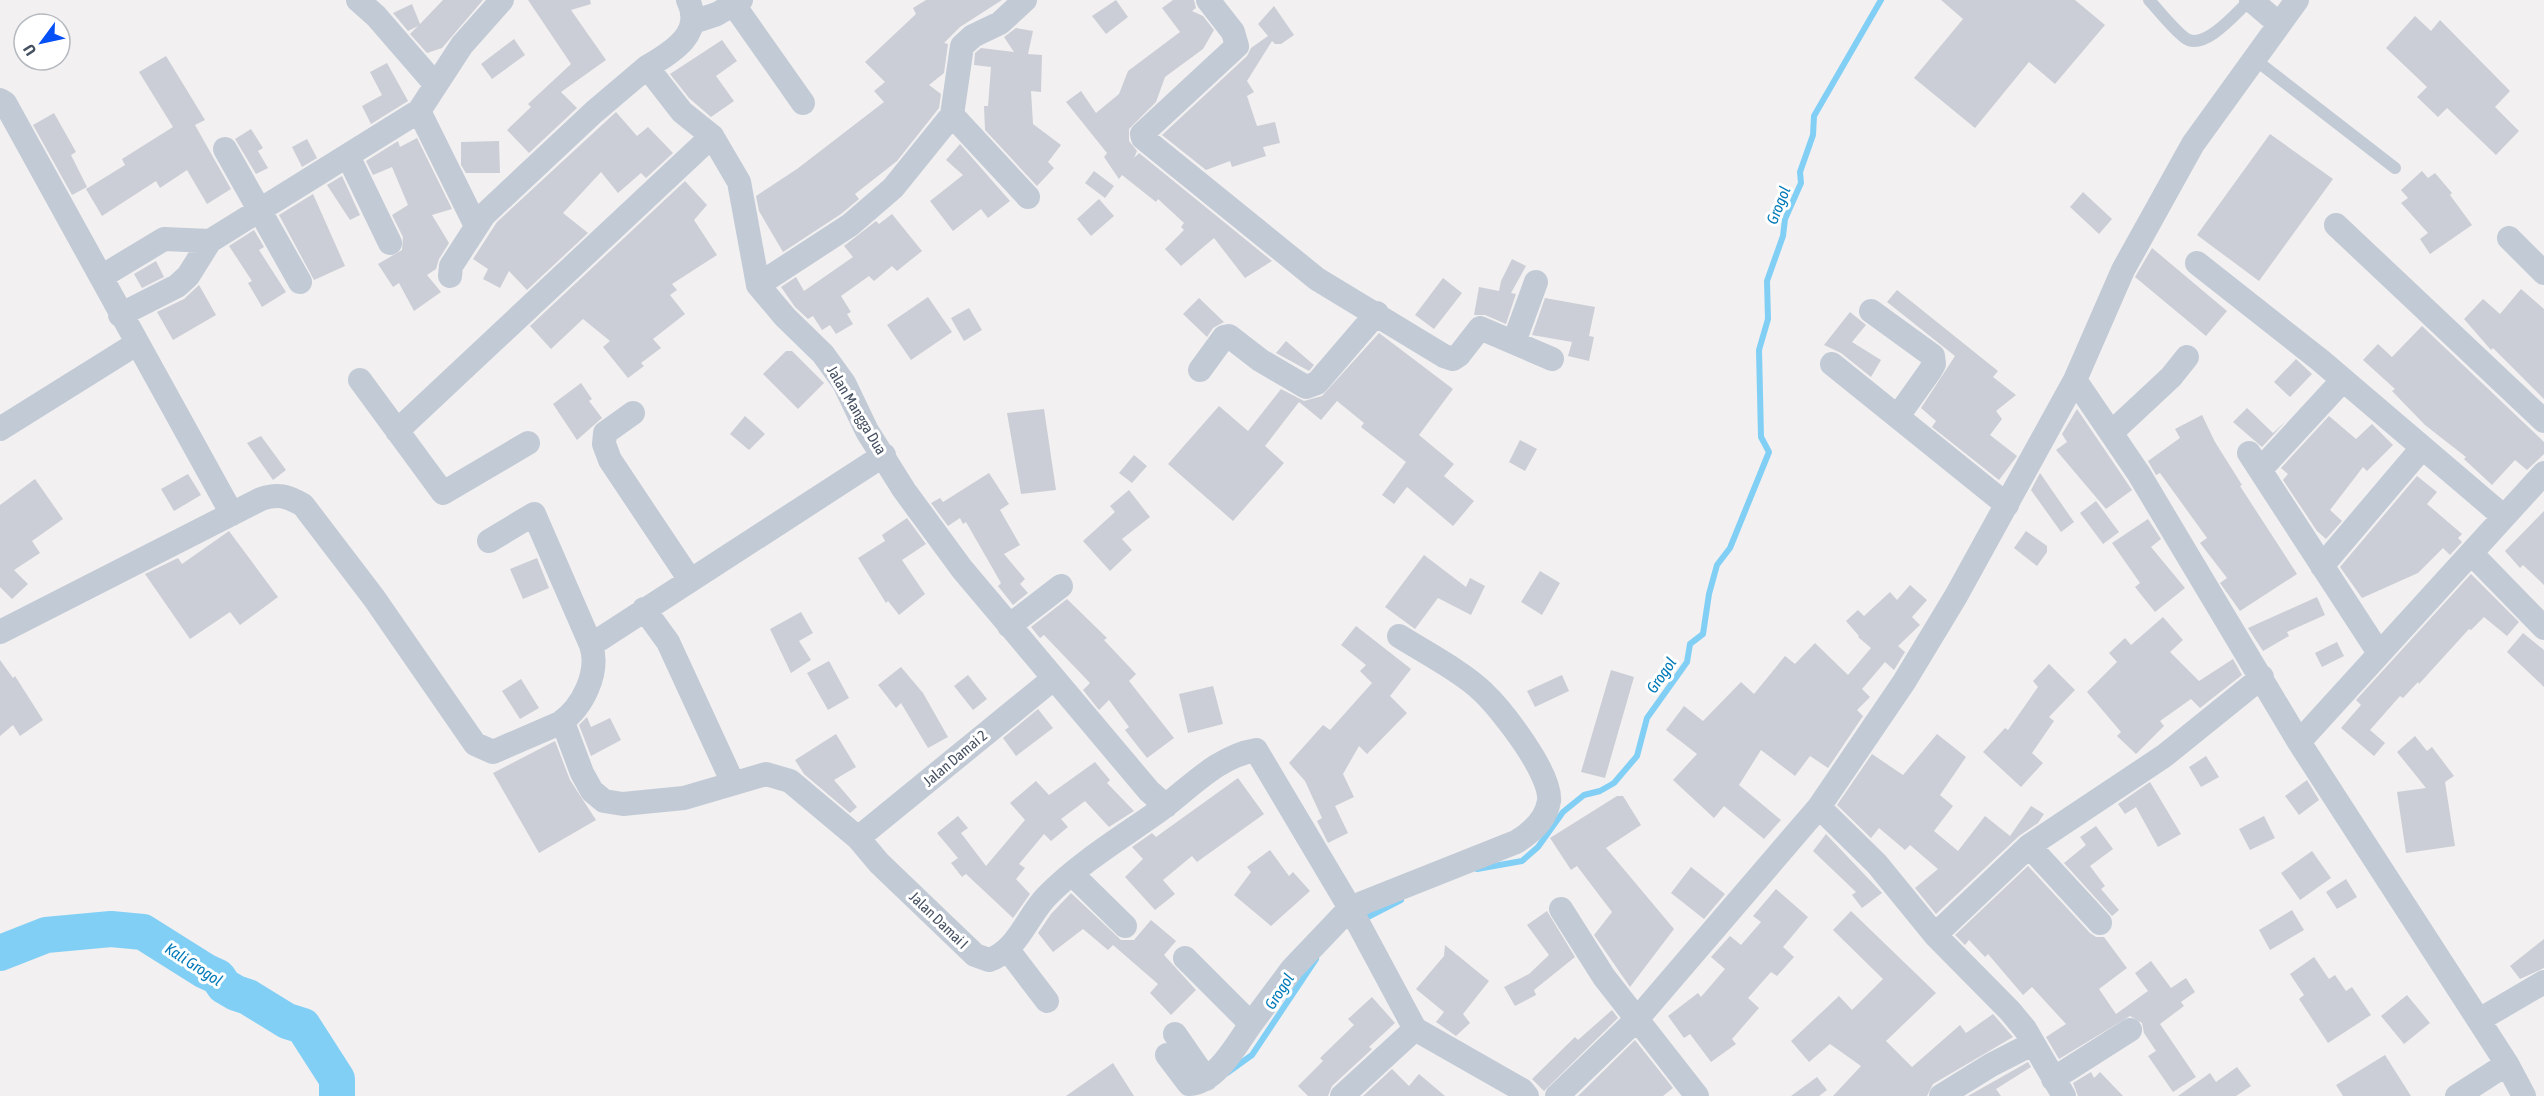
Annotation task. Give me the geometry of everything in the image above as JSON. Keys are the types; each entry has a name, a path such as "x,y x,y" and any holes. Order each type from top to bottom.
{"street":[{"path":"358,0 376,16 435,84"},
{"path":"120,315 177,286 188,276 210,241 419,111 462,45 502,0"},
{"path":"758,285 850,225 893,188 952,115 962,46 973,36 1000,23 1025,0"},
{"path":"1208,0 1233,32 1237,46 1142,134 1143,138 1317,279 1377,313 1444,356 1453,358 1459,355 1480,328 1552,359"},
{"path":"2251,0 2279,24"},
{"path":"1557,1096 1638,1018 1819,807 1904,682 2007,505 2074,380 2123,270 2193,144 2297,0"},
{"path":"450,276 452,266 476,226 594,112 647,67 674,52 690,32 690,11 738,3 803,103"},
{"name":"Jalan Mangga Dua","path":"647,67 682,112 712,136 739,182 758,285 785,317 823,354 843,383 867,431 904,490 962,569 1149,791 1166,806"},
{"path":"0,100 4,103 232,514"},
{"path":"419,111 476,226"},
{"path":"952,115 1028,197"},
{"path":"397,431 712,136"},
{"path":"225,150 300,282"},
{"path":"348,156 390,243"},
{"path":"2336,225 2544,421"},
{"path":"2509,238 2544,273"},
{"path":"101,277 164,239 210,241"},
{"path":"2197,263 2320,360 2504,517"},
{"path":"1514,342 1536,282"},
{"path":"1870,311 1933,356 1934,364 1930,371 1898,416"},
{"path":"1200,370 1224,338 1229,336 1260,360 1306,387 1317,382 1377,313"},
{"path":"0,429 136,344"},
{"path":"2111,433 2171,376 2187,357"},
{"path":"1832,364 2007,505"},
{"path":"360,380 442,493 528,443"},
{"path":"2074,380 2139,474 2299,742 2507,1064 2524,1096"},
{"path":"2342,381 2254,461 2379,653"},
{"path":"633,413 605,433 604,444 610,460 690,580"},
{"path":"2322,566 2422,448"},
{"path":"591,645 884,455"},
{"path":"2299,742 2544,473"},
{"path":"0,632 232,514 275,494 289,497 303,505 374,598 475,744 493,752 571,716 585,693 595,659 534,514 489,541"},
{"path":"2472,554 2544,628"},
{"path":"1010,626 1061,586"},
{"path":"644,609 668,642 733,783"},
{"path":"1171,1045 1206,1079 1225,1060 1292,969 1356,920 1534,831 1549,800 1542,775 1522,738 1482,691 1399,636"},
{"path":"1935,935 2029,846 2164,756 2262,677"},
{"name":"Jalan Damai 2","path":"858,838 1053,679"},
{"name":"Jalan Damai I","path":"560,723 564,725 582,773 592,791 604,801 624,804 684,798 757,776 781,776 858,838 879,863 975,955 989,960 1008,950"},
{"path":"1047,1001 1008,950 1046,897 1079,869 1207,773 1244,752 1257,750 1356,920 1415,1029 1522,1090 1527,1096"},
{"path":"1819,807 1876,864 1935,935 2010,1011 2025,1029 2058,1088 2130,1030"},
{"path":"2029,846 2100,922"},
{"path":"1079,869 1125,926"},
{"path":"1561,909 1604,977 1697,1096"},
{"path":"1185,958 1251,1024"},
{"path":"2479,1020 2544,982"},
{"path":"1342,1096 1415,1029"},
{"path":"1941,1096 1998,1061 2032,1044"},
{"path":"2457,1096 2507,1064"},
{"path":"2532,1096 2544,1088"}],"lane":[{"path":"2149,0 2187,39 2199,41 2212,35 2251,0"},
{"path":"2253,58 2395,168"}],"building":[{"path":"443,0 483,0 442,48 427,53 410,34 418,26 408,31 393,13 412,4 420,24"},
{"path":"528,0 590,0 591,4 571,10 606,60 561,92 577,108 529,153 507,130 531,107 528,104 571,64"},
{"path":"926,0 1002,0 960,27 944,43 948,44 944,73 929,85 941,94 939,108 897,161 855,194 859,199 841,214 783,252 759,211 756,196 797,169 884,102 874,91 885,82 865,62 916,14 913,8"},
{"path":"1116,0 1128,17 1106,34 1092,16"},
{"path":"1173,0 1194,0 1196,8 1192,11 1203,16 1214,30 1203,49 1165,77 1156,102 1129,129 1129,141 1137,151 1134,158 1139,153 1272,261 1245,278 1214,238 1181,266 1165,249 1184,230 1181,227 1184,223 1158,199 1156,202 1122,175 1119,179 1104,157 1107,153 1066,102 1081,91 1096,113 1119,94 1128,71 1180,32 1162,8"},
{"path":"1941,0 2075,0 2105,25 2055,84 2029,62 1975,128 1914,78 1963,19"},
{"path":"1274,6 1294,35 1281,44 1275,44 1272,41 1247,81 1254,92 1247,96 1257,126 1275,122 1280,143 1263,147 1266,156 1232,167 1230,161 1206,170 1162,135 1247,56 1251,48 1268,36 1258,24"},
{"path":"2415,16 2431,31 2440,20 2510,91 2495,107 2519,131 2496,155 2447,108 2438,117 2417,97 2427,87 2386,48"},
{"path":"1016,28 1033,31 1028,54 1042,55 1041,92 1031,91 1033,124 1061,145 1048,162 1054,168 1037,186 985,130 984,106 988,106 991,67 974,65 975,53 981,48 1014,52 1004,37"},
{"path":"514,39 525,55 492,79 481,64"},
{"path":"722,40 737,61 716,76 734,101 711,117 689,98 670,74"},
{"path":"166,56 205,120 195,125 231,189 207,204 187,170 160,188 156,181 102,216 86,189 125,165 122,159 173,127 139,72"},
{"path":"387,63 408,101 371,124 362,106 382,95 370,72"},
{"path":"616,112 637,136 648,127 673,153 646,178 641,173 618,193 601,172 563,213 588,233 527,290 509,271 500,288 483,279 488,269 473,259 497,222"},
{"path":"54,113 76,152 71,155 87,187 72,195 33,125"},
{"path":"251,129 263,148 258,151 268,168 256,174 235,139"},
{"path":"2270,134 2333,179 2259,281 2197,235"},
{"path":"417,138 452,209 432,215 449,243 436,269 427,275 441,292 414,311 399,283 393,287 378,264 402,250 403,237 392,215 408,205 392,167 373,175 366,161 398,141 400,147"},
{"path":"307,139 317,158 302,167 292,147"},
{"path":"499,141 500,173 466,173 461,165 461,142"},
{"path":"960,144 1010,201 988,218 981,209 953,231 930,201 963,175 946,160"},
{"path":"1094,171 1114,186 1105,198 1085,183"},
{"path":"2422,171 2428,178 2435,173 2452,193 2450,195 2472,225 2430,254 2420,239 2428,233 2401,203 2408,198 2401,190"},
{"path":"342,176 360,215 350,220 327,185"},
{"path":"685,181 707,205 694,220 717,255 672,284 677,290 670,295 685,314 653,339 661,348 641,363 644,366 628,378 603,347 610,341 583,319 551,349 530,326"},
{"path":"2083,192 2112,219 2099,234 2070,207"},
{"path":"313,194 345,266 314,280 279,215"},
{"path":"1099,199 1114,216 1091,236 1077,219"},
{"path":"892,214 922,251 897,271 892,266 874,281 869,276 841,296 851,312 847,314 853,324 836,334 830,325 822,330 813,316 808,319 795,307 781,287 796,277 804,291 853,257 844,246 876,221 879,224"},
{"path":"254,230 264,247 259,250 286,292 262,307 248,283 252,281 229,246"},
{"path":"2152,248 2227,311 2206,336 2135,277"},
{"path":"1512,259 1526,266 1511,293 1516,294 1506,324 1485,315 1474,315 1479,287 1499,291 1501,281"},
{"path":"156,261 164,277 142,288 134,274"},
{"path":"1443,278 1462,293 1434,329 1415,315"},
{"path":"199,285 216,315 173,340 157,312 184,299"},
{"path":"2521,289 2544,309 2544,399 2493,348 2491,350 2464,319 2483,299 2500,314"},
{"path":"1897,290 1998,371 1993,377 2016,395 1996,411 2002,419 1990,435 2017,456 1999,480 1932,427 1936,421 1921,408 1955,356 1887,302"},
{"path":"928,297 952,332 911,360 887,325"},
{"path":"1199,298 1224,322 1213,328 1207,337 1183,314"},
{"path":"1545,298 1595,307 1589,336 1594,337 1589,361 1568,356 1572,342 1532,335"},
{"path":"969,308 982,330 964,341 951,318"},
{"path":"1850,312 1866,325 1852,342 1881,360 1871,377 1841,353 1824,345"},
{"path":"2422,326 2544,442 2544,454 2527,470 2515,460 2492,485 2464,459 2466,457 2425,425 2392,391 2395,389 2363,360 2378,344 2392,357"},
{"path":"1379,333 1453,389 1419,435 1454,464 1444,476 1474,501 1453,526 1407,487 1394,504 1382,495 1406,462 1361,427 1364,423 1337,401 1321,420 1299,402 1265,446 1284,463 1233,521 1168,464 1219,406 1248,431 1281,389 1304,401 1322,396"},
{"path":"1286,341 1314,365 1309,371 1276,353"},
{"path":"786,351 792,351 824,383 798,409 763,374"},
{"path":"2296,359 2312,374 2290,397 2274,382"},
{"path":"581,383 592,399 589,401 602,418 577,440 553,404"},
{"path":"2247,408 2273,433 2286,421 2262,447 2233,422"},
{"path":"1044,409 1056,490 1021,494 1007,413"},
{"path":"2077,409 2132,490 2106,509 2056,450 2067,442 2062,434"},
{"path":"2202,415 2215,442 2242,485 2240,486 2297,574 2240,611 2220,583 2227,578 2200,543 2207,538 2160,473 2156,475 2148,461 2180,438 2175,429"},
{"path":"745,416 765,434 749,450 730,434"},
{"path":"2329,416 2356,439 2372,424 2393,445 2367,471 2363,467 2330,510 2342,521 2326,539 2317,531 2283,480 2288,474 2281,468"},
{"path":"261,436 286,470 273,480 247,443"},
{"path":"1520,440 1537,449 1525,471 1509,462"},
{"path":"1134,455 1147,466 1132,483 1119,473"},
{"path":"989,473 1009,504 1000,510 1020,545 1004,554 1025,579 1020,584 1028,593 1013,605 998,586 1001,583 966,522 963,524 960,518 948,526 931,503 940,498 943,502"},
{"path":"2040,473 2074,522 2061,532 2031,490"},
{"path":"188,474 201,495 174,511 161,489"},
{"path":"2417,476 2437,492 2427,504 2462,534 2458,538 2462,542 2450,555 2443,548 2418,573 2362,598 2340,567"},
{"path":"35,479 63,519 32,541 40,553 14,570 28,584 12,599 0,587 0,505"},
{"path":"1129,490 1150,517 1122,539 1132,550 1110,571 1083,541 1115,512 1110,506"},
{"path":"2096,501 2119,532 2103,544 2080,513"},
{"path":"2544,511 2544,585 2523,565 2520,568 2505,551"},
{"path":"907,518 926,544 902,560 925,594 899,615 888,601 886,603 858,558 885,541 882,535"},
{"path":"2148,519 2161,539 2151,547 2185,588 2155,612 2135,587 2140,583 2112,543"},
{"path":"229,531 278,597 240,625 230,612 190,639 145,574 178,558 182,564"},
{"path":"2026,531 2047,546 2047,552 2037,566 2014,548"},
{"path":"1424,555 1466,587 1470,578 1485,586 1471,615 1438,598 1415,629 1385,607"},
{"path":"537,558 549,588 523,599 510,569"},
{"path":"1540,571 1560,583 1542,615 1521,602"},
{"path":"2471,574 2519,622 2507,636 2484,617 2471,630 2469,629 2419,684 2418,682 2403,698 2400,696 2370,730 2385,743 2374,756 2341,728 2361,705 2356,700"},
{"path":"1910,585 1927,600 1912,617 1920,625 1898,646 1905,652 1894,670 1885,662 1862,689 1870,697 1857,710 1863,716 1828,768 1810,756 1795,776 1761,750 1739,785 1781,820 1764,839 1724,806 1714,818 1673,780 1697,754 1666,730 1684,706 1703,721 1741,682 1754,694 1785,656 1795,664 1815,643 1848,675 1871,648 1858,637 1846,621 1858,610 1864,616 1890,592 1897,600"},
{"path":"2317,597 2325,615 2287,632 2289,636 2263,651 2248,628"},
{"path":"1067,599 1107,638 1104,640 1136,674 1129,681 1174,738 1147,758 1125,730 1129,727 1109,700 1099,710 1083,690 1090,683 1044,635 1040,638 1031,627"},
{"path":"801,612 813,633 799,641 811,660 791,673 770,629"},
{"path":"2163,617 2183,640 2170,652 2199,681 2233,659 2242,675 2200,708 2191,699 2160,721 2164,726 2136,754 2117,736 2121,732 2087,692 2117,662 2109,653 2125,638 2131,645"},
{"path":"1356,626 1411,669 1390,696 1407,713 1367,754 1359,746 1343,774 1354,797 1335,806 1348,833 1328,843 1317,821 1322,818 1305,781 1289,763 1323,725 1330,730 1372,683 1360,671 1366,665 1341,645"},
{"path":"2523,633 2544,650 2544,687 2507,652"},
{"path":"2337,642 2344,656 2322,667 2315,653"},
{"path":"0,660 13,678 15,676 43,720 20,736 13,725 0,736"},
{"path":"829,661 849,698 828,710 807,673"},
{"path":"2049,664 2075,690 2049,717 2054,721 2032,753 2043,763 2021,787 1983,752 2005,728 2008,730 2038,687 2033,681"},
{"path":"901,667 923,693 948,737 928,748 901,703 896,708 878,685"},
{"path":"1611,670 1634,677 1605,778 1581,772"},
{"path":"968,675 987,699 973,710 954,686"},
{"path":"1562,675 1569,691 1535,707 1527,691"},
{"path":"521,679 539,708 520,719 502,691"},
{"path":"1213,686 1223,724 1188,733 1179,694"},
{"path":"1038,709 1053,728 1016,756 1003,738"},
{"path":"587,717 591,727 610,718 621,740 591,756 579,725"},
{"path":"836,734 856,767 834,780 857,807 850,813 804,774 795,760"},
{"path":"1937,734 1966,757 1940,795 1953,806 1934,831 1958,851 1985,816 2010,836 2031,806 2044,814 2038,823 2019,836 1936,914 1915,888 1938,869 1910,845 1905,850 1879,828 1871,838 1837,805 1872,754 1903,775"},
{"path":"2415,736 2427,751 2432,747 2454,776 2445,782 2455,846 2406,853 2397,792 2426,788 2397,752"},
{"path":"555,741 570,780 596,820 539,853 493,773"},
{"path":"2206,756 2219,777 2201,787 2189,767"},
{"path":"1095,762 1110,780 1107,783 1134,811 1109,827 1085,801 1061,819 1068,827 1051,841 1044,834 1019,864 1025,868 1016,879 1030,894 1013,918 966,874 962,877 951,863 958,858 937,833 958,816 968,828 961,833 986,866 1025,820 1010,803 1036,781 1049,795"},
{"path":"1238,778 1264,814 1197,862 1192,856 1163,880 1175,894 1155,910 1125,877 1143,859 1132,847 1152,833 1156,837"},
{"path":"2307,780 2319,800 2299,815 2285,796"},
{"path":"2150,782 2181,834 2158,847 2136,807 2125,814 2118,804"},
{"path":"1617,796 1623,796 1641,825 1606,848 1674,929 1630,987 1594,935 1612,912 1577,866 1571,870 1550,838"},
{"path":"2264,816 2275,838 2250,850 2239,829"},
{"path":"2096,826 2113,849 2090,866 2105,886 2101,889 2119,910 2112,916 2064,863 2086,845 2080,837"},
{"path":"1826,834 1882,893 1862,908 1852,895 1856,892 1813,851"},
{"path":"1270,850 1289,876 1293,872 1310,891 1271,926 1234,895 1251,872 1247,867"},
{"path":"2312,851 2331,878 2300,900 2281,873"},
{"path":"2028,866 2090,933 2096,937 2104,937 2127,968 2099,989 2116,1014 2148,991 2135,973 2151,961 2171,988 2186,978 2195,992 2181,1002 2184,1006 2160,1024 2196,1077 2173,1092 2148,1056 2156,1051 2144,1033 2142,1023 2130,1016 2059,1059 2046,1037 2066,1024 2032,987 2023,995 1988,954 1985,957 1969,940 1965,945 1955,935"},
{"path":"1691,867 1725,894 1704,919 1671,893"},
{"path":"2346,879 2357,897 2337,909 2326,892"},
{"path":"1776,889 1808,917 1783,947 1794,957 1777,976 1771,972 1748,998 1759,1008 1732,1039 1736,1044 1711,1062 1690,1034 1684,1038 1668,1016 1698,993 1701,997 1725,969 1711,957 1730,936 1741,945 1761,922 1753,916"},
{"path":"1071,893 1121,940 1134,940 1151,920 1176,941 1164,955 1196,990 1171,1015 1150,993 1158,984 1113,945 1108,950 1083,929 1053,952 1038,933 1051,914"},
{"path":"2292,910 2304,930 2270,950 2259,930"},
{"path":"1547,911 1575,957 1534,990 1536,995 1515,1006 1504,987 1529,974 1549,955 1527,925"},
{"path":"1851,911 1936,993 1886,1041 1912,1067 1960,1025 1966,1033 1993,1014 2013,1037 1933,1084 1927,1096 1833,1096 1861,1066 1830,1044 1809,1062 1791,1041 1839,996 1852,1010 1883,979 1833,930"},
{"path":"2544,939 2544,968 2520,979 2510,966"},
{"path":"1445,945 1489,981 1463,1014 1470,1023 1456,1036 1436,1022 1444,1012 1416,989 1444,956"},
{"path":"2314,957 2329,979 2335,975 2346,991 2352,987 2371,1015 2328,1043 2299,999 2304,995 2290,974"},
{"path":"2407,995 2430,1023 2404,1044 2381,1016"},
{"path":"1372,997 1395,1023 1369,1047 1372,1049 1332,1086 1328,1096 1308,1096 1298,1086 1323,1061 1320,1058 1354,1025 1348,1019"},
{"path":"1612,1010 1618,1018 1544,1091 1532,1079 1575,1037 1578,1040"},
{"path":"1635,1040 1673,1088 1663,1096 1578,1096"},
{"path":"2385,1055 2411,1096 2343,1096 2336,1085"},
{"path":"2028,1062 2031,1067 1996,1089 2001,1096 1968,1096"},
{"path":"1113,1063 1134,1096 1066,1096"},
{"path":"2237,1067 2251,1086 2236,1096 2178,1096 2210,1073 2216,1082"},
{"path":"1392,1069 1409,1086 1419,1074 1445,1096 1363,1096"},
{"path":"2091,1072 2094,1078 2100,1072 2123,1096 2078,1096 2073,1083"},
{"path":"1817,1077 1827,1090 1819,1096 1791,1096"}],"waterway":[{"name":"Grogol","path":"1477,869 1522,861 1538,847 1563,812 1584,795 1600,791 1614,783 1637,756 1647,718 1687,662 1690,644 1703,634 1709,594 1717,565 1730,548 1769,452 1761,437 1759,350 1768,319 1767,281 1783,236 1785,219 1801,183 1800,172 1813,135 1814,116 1881,0"},
{"name":"Grogol","path":"1362,920 1401,900"},
{"name":"Kali Grogol","path":"0,953 46,935 111,929 143,932 218,977 224,986 248,997 287,1021 303,1026 337,1079 337,1096"},
{"name":"Grogol","path":"1227,1073 1252,1055 1316,959"}]}
